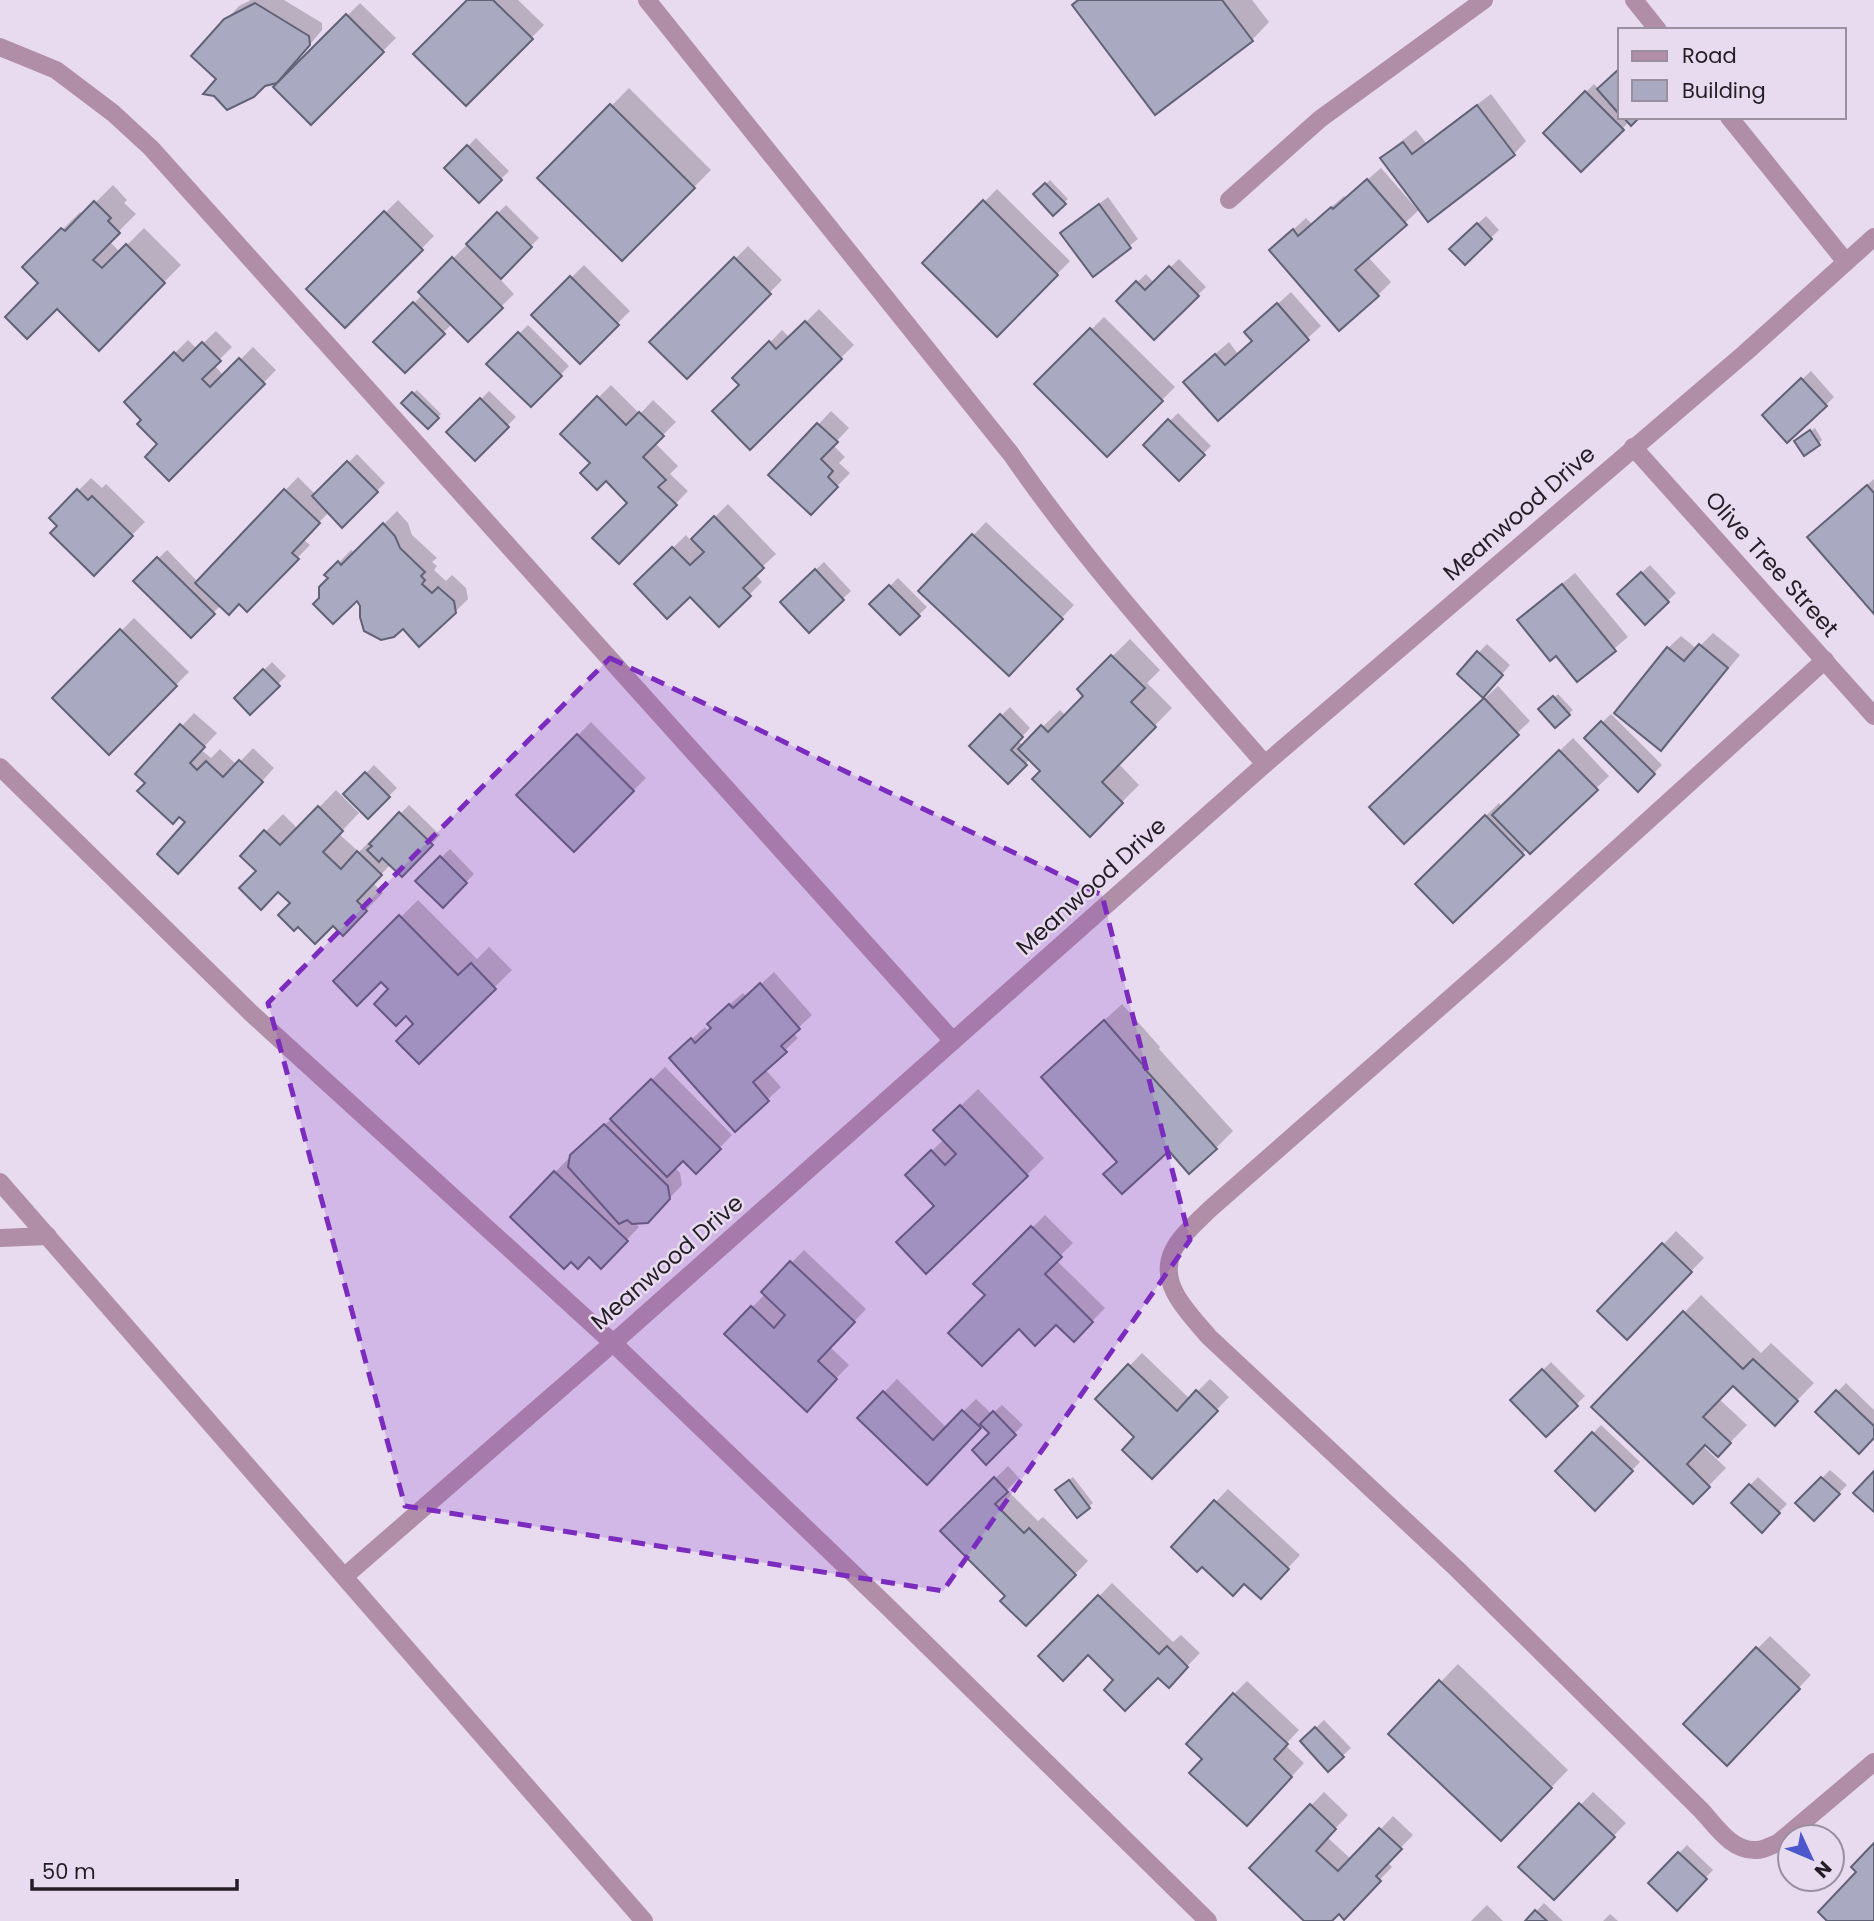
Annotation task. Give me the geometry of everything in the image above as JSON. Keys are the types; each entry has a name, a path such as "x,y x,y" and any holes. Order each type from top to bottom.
{"street":[{"path":"647,0 1012,454 1075,541 1265,764"},
{"path":"1229,200 1320,119 1484,0"},
{"path":"1634,0 1656,28"},
{"path":"0,47 56,70 113,113 151,148 953,1041"},
{"path":"1731,119 1846,262"},
{"name":"Meanwood Drive","path":"345,1576 613,1343 1265,764 1745,353 1874,237"},
{"name":"Olive Tree Street","path":"1633,447 1874,716"},
{"path":"1825,660 1505,950 1210,1209 1190,1228 1173,1251 1167,1275 1178,1300 1209,1337 1457,1569 1728,1839 1744,1849 1760,1850 1778,1843 1874,1762"},
{"path":"0,767 251,1013 613,1343 1208,1921"},
{"path":"0,1182 644,1921"},
{"path":"0,1238 48,1236"}],"highlighted area":[{"path":"610,658 1102,895 1190,1240 943,1591 405,1506 268,1003"}],"building":[{"path":"467,0 493,0 533,39 466,106 413,54"},
{"path":"1078,0 1222,0 1253,41 1155,115 1072,5"},
{"path":"255,3 309,36 310,45 277,83 265,86 254,97 227,110 214,96 203,94 216,79 191,56 224,19"},
{"path":"346,14 384,52 311,125 273,87"},
{"path":"1618,70 1618,113 1597,89"},
{"path":"1585,91 1624,130 1581,172 1543,133"},
{"path":"610,104 695,188 622,261 537,178"},
{"path":"1477,105 1515,155 1428,222 1380,158 1403,142 1412,154"},
{"path":"1625,119 1638,119 1631,126"},
{"path":"467,145 502,180 479,203 444,168"},
{"path":"1367,179 1407,225 1355,270 1379,296 1339,331 1269,250 1293,229 1298,236"},
{"path":"1045,183 1066,204 1053,216 1033,194"},
{"path":"983,200 1058,275 997,337 922,263"},
{"path":"94,201 111,218 108,221 120,233 93,260 102,268 126,244 165,283 99,351 57,309 27,339 5,317 38,283 22,267 61,228 65,231"},
{"path":"1099,204 1131,248 1093,277 1060,233"},
{"path":"384,211 423,250 345,328 306,289"},
{"path":"497,212 532,247 501,279 466,244"},
{"path":"1477,223 1492,239 1465,265 1449,249"},
{"path":"452,257 503,308 468,342 418,292"},
{"path":"734,257 771,294 687,379 649,342"},
{"path":"1169,266 1199,296 1154,340 1116,301 1136,281 1145,290"},
{"path":"570,276 619,325 580,364 531,315"},
{"path":"413,302 445,334 405,373 373,342"},
{"path":"1277,303 1309,340 1218,421 1183,382 1215,354 1225,365 1252,341 1244,332"},
{"path":"805,321 842,359 750,450 712,411 739,385 732,378 769,341 776,349"},
{"path":"1090,328 1163,401 1107,457 1034,384"},
{"path":"518,332 562,376 531,407 486,364"},
{"path":"202,342 221,361 202,379 210,387 239,358 265,384 169,481 145,457 157,444 137,424 141,420 124,402 174,352 183,361"},
{"path":"1801,378 1827,406 1787,443 1762,415"},
{"path":"412,392 439,418 428,429 401,403"},
{"path":"597,396 626,425 639,412 664,436 643,457 666,480 658,487 677,505 619,564 592,538 627,503 606,481 597,490 580,473 590,463 560,434"},
{"path":"480,398 509,427 475,461 446,432"},
{"path":"1168,419 1205,455 1179,481 1143,445"},
{"path":"817,423 838,442 821,459 833,471 828,477 838,487 811,515 768,475"},
{"path":"1810,430 1820,445 1804,456 1794,441"},
{"path":"347,461 378,492 342,528 312,496"},
{"path":"1867,485 1874,493 1874,614 1807,537"},
{"path":"77,489 88,500 92,496 133,536 94,576 50,533 57,526 49,518"},
{"path":"284,489 320,523 292,553 299,559 247,612 239,604 229,615 195,583"},
{"path":"714,516 764,568 743,588 751,596 719,627 690,597 667,619 634,584 672,547 690,565 704,552 691,539"},
{"path":"383,523 395,536 400,548 425,572 421,576 425,580 422,584 432,593 438,587 454,601 456,613 419,647 403,629 394,637 381,640 364,631 357,601 333,624 313,604 319,598 319,587 328,578 324,575 338,561 341,565"},
{"path":"972,534 1063,619 1009,676 918,591"},
{"path":"157,557 215,614 191,638 133,581"},
{"path":"815,569 844,600 809,633 780,602"},
{"path":"1641,572 1669,602 1645,625 1617,594"},
{"path":"1562,584 1616,651 1577,682 1556,656 1550,661 1517,620"},
{"path":"889,585 920,616 900,635 869,604"},
{"path":"120,629 177,686 109,755 52,698"},
{"path":"1699,644 1728,668 1661,751 1614,713 1667,647 1684,661"},
{"path":"1477,651 1503,675 1483,698 1457,674"},
{"path":"1111,655 1145,688 1131,702 1156,727 1102,782 1123,803 1090,837 1032,779 1040,771 1018,749 1041,725 1048,732 1083,696 1077,689"},
{"path":"263,669 280,686 250,715 234,698"},
{"path":"1553,696 1570,715 1555,728 1538,709"},
{"path":"1484,698 1519,735 1404,844 1369,807"},
{"path":"1000,714 1023,737 1011,750 1027,765 1008,784 969,746"},
{"path":"1601,721 1655,774 1638,792 1584,738"},
{"path":"180,724 205,747 190,763 197,770 206,761 223,777 239,760 263,782 178,874 157,854 185,822 179,817 173,824 137,791 145,783 135,774"},
{"path":"577,734 634,791 574,852 516,795"},
{"path":"1559,750 1598,790 1530,854 1492,815"},
{"path":"365,772 390,797 368,819 343,794"},
{"path":"318,806 343,831 323,852 341,869 357,851 382,875 357,901 367,911 343,936 333,926 315,944 298,927 294,931 278,915 290,903 278,892 261,910 239,888 256,871 240,856 264,830 280,845"},
{"path":"399,812 433,845 402,877 382,858 379,862 367,850 372,846 369,844"},
{"path":"1485,815 1524,855 1453,923 1415,884"},
{"path":"440,856 467,883 443,908 415,881"},
{"path":"399,915 458,975 471,963 496,989 419,1064 396,1041 413,1024 406,1016 396,1026 374,1004 388,989 381,982 357,1006 333,981"},
{"path":"760,983 800,1029 781,1046 787,1052 753,1082 769,1101 735,1132 669,1058 691,1038 695,1043 711,1028 707,1024 729,1004 733,1008"},
{"path":"1104,1020 1217,1149 1189,1174 1169,1151 1122,1194 1103,1174 1117,1162 1041,1077"},
{"path":"651,1079 721,1149 696,1174 683,1161 667,1177 610,1119"},
{"path":"960,1105 1028,1176 926,1274 896,1242 934,1206 905,1175 931,1150 945,1165 956,1154 933,1130"},
{"path":"604,1124 668,1186 670,1199 648,1223 632,1224 627,1220 619,1224 568,1167 570,1155"},
{"path":"554,1171 628,1241 601,1269 589,1257 578,1269 571,1262 564,1269 510,1217"},
{"path":"1031,1226 1062,1257 1045,1274 1093,1322 1074,1342 1056,1325 1035,1346 1019,1329 982,1366 948,1333 985,1295 973,1284"},
{"path":"1662,1243 1692,1272 1627,1340 1597,1311"},
{"path":"790,1261 855,1322 818,1361 837,1379 807,1412 724,1334 751,1306 774,1328 785,1315 761,1292"},
{"path":"1683,1311 1743,1369 1753,1359 1798,1401 1775,1426 1733,1386 1703,1417 1731,1443 1718,1457 1705,1445 1687,1464 1710,1487 1693,1504 1591,1407"},
{"path":"1128,1364 1177,1411 1196,1390 1218,1411 1152,1479 1122,1450 1134,1437 1095,1399"},
{"path":"1542,1369 1578,1406 1546,1437 1510,1400"},
{"path":"1836,1390 1874,1426 1874,1438 1859,1454 1815,1412"},
{"path":"883,1391 933,1440 962,1410 981,1428 927,1485 857,1418"},
{"path":"993,1411 1016,1435 986,1465 972,1450 989,1433 980,1424"},
{"path":"1592,1432 1633,1471 1595,1511 1555,1471"},
{"path":"1874,1471 1874,1512 1853,1493"},
{"path":"994,1477 1008,1492 995,1504 1024,1533 1029,1528 1076,1575 1026,1626 1000,1601 1005,1596 940,1531"},
{"path":"1821,1477 1840,1494 1814,1521 1795,1503"},
{"path":"1069,1480 1090,1508 1077,1518 1055,1490"},
{"path":"1749,1484 1780,1513 1762,1533 1731,1503"},
{"path":"1214,1500 1289,1569 1261,1599 1244,1584 1233,1596 1202,1567 1197,1572 1171,1547"},
{"path":"1098,1595 1159,1654 1167,1646 1188,1667 1169,1688 1158,1678 1125,1711 1104,1690 1113,1680 1088,1655 1063,1681 1038,1656"},
{"path":"1756,1647 1800,1689 1727,1766 1683,1724"},
{"path":"1439,1680 1552,1788 1501,1841 1388,1734"},
{"path":"1233,1693 1288,1744 1274,1759 1292,1777 1247,1826 1189,1773 1202,1759 1186,1744"},
{"path":"1315,1727 1344,1757 1328,1772 1300,1741"},
{"path":"1579,1803 1615,1837 1554,1900 1518,1867"},
{"path":"1310,1804 1336,1829 1316,1851 1338,1871 1379,1828 1402,1849 1376,1876 1381,1881 1344,1920 1339,1914 1332,1921 1304,1921 1249,1868"},
{"path":"1874,1843 1874,1921 1827,1921 1818,1912 1836,1893 1846,1893 1846,1883 1856,1872 1851,1867"},
{"path":"1678,1852 1707,1879 1677,1911 1648,1883"},
{"path":"1535,1910 1547,1921 1525,1921"}]}
